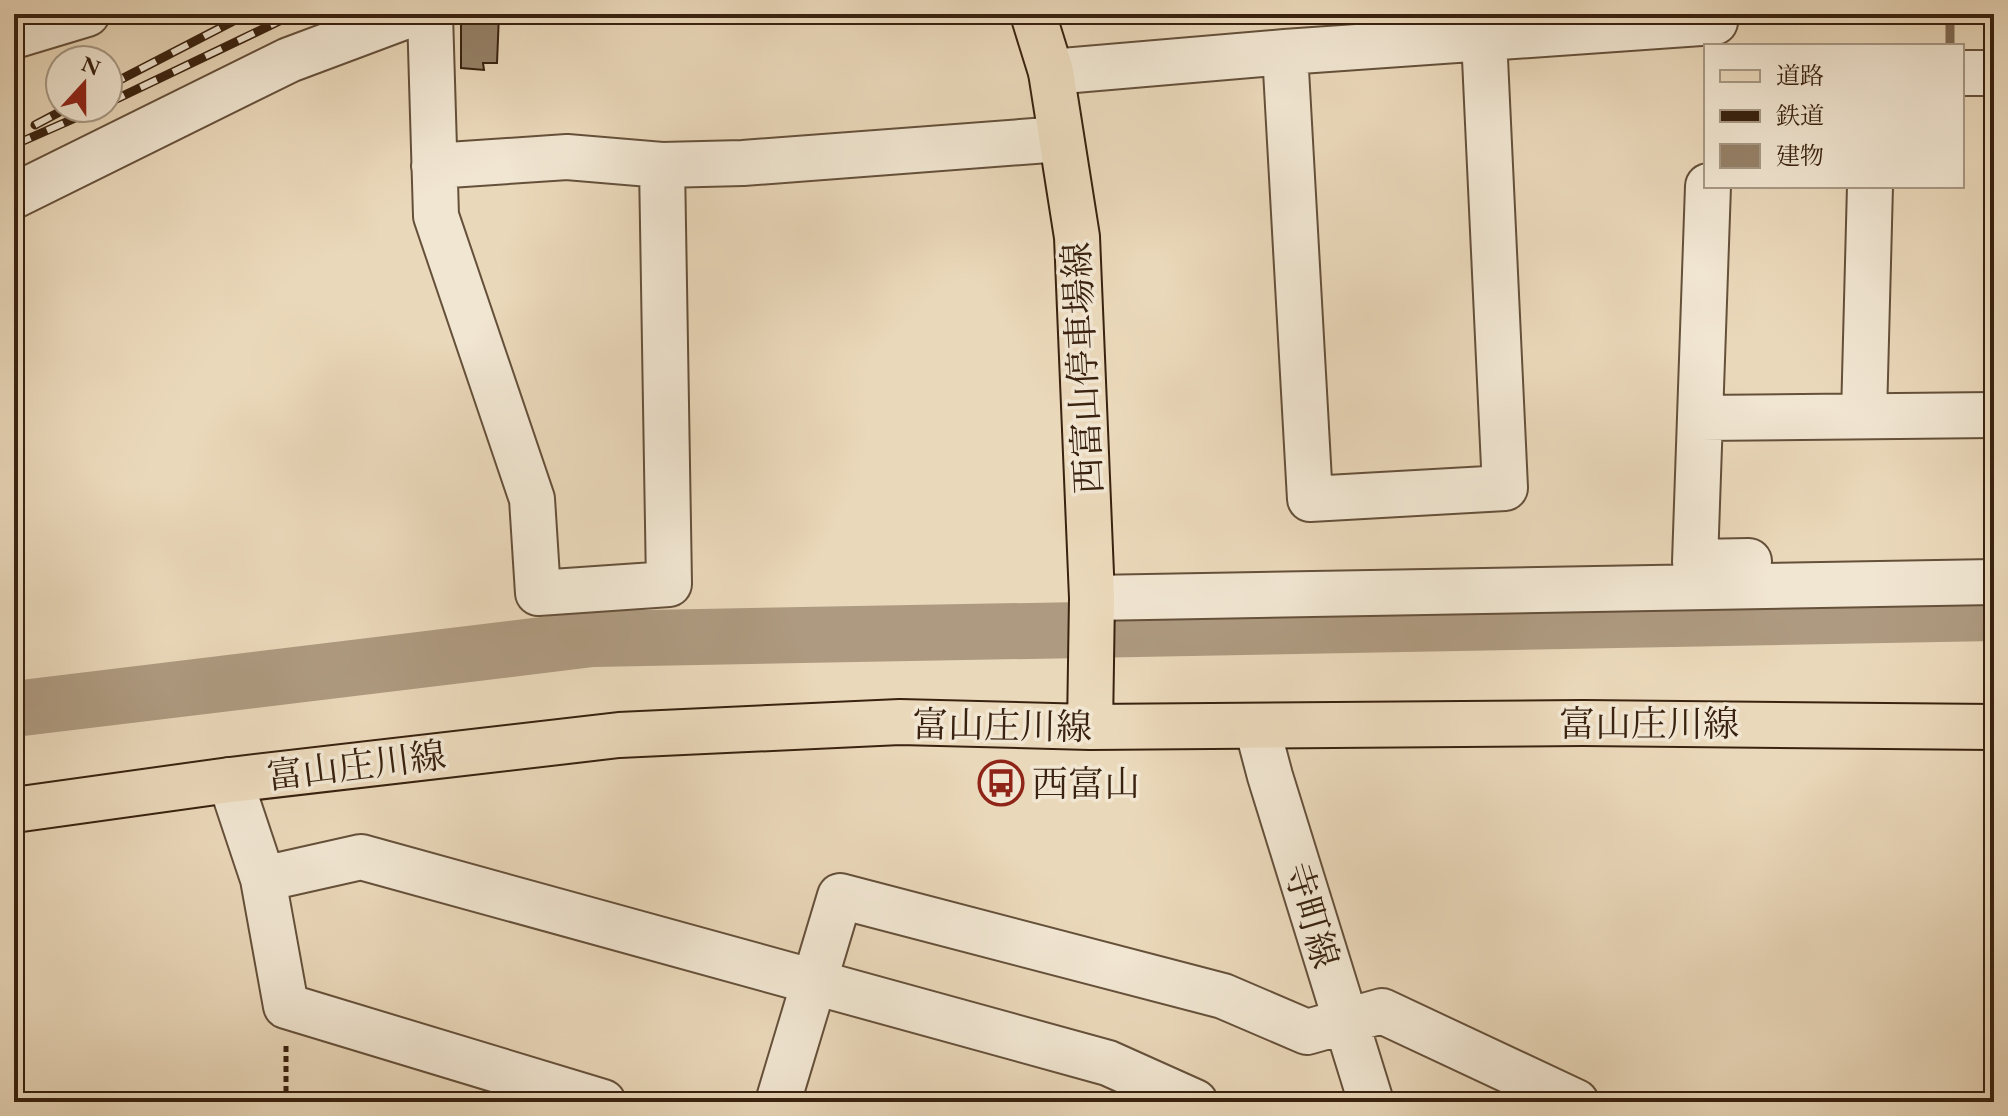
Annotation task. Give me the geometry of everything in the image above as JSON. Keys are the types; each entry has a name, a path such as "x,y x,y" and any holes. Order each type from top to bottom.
{"main road":[{"name":"西富山停車場線","path":"1033,14 1051,72 1077,237 1092,598 1090,727"},
{"name":"富山庄川線","path":"14,810 230,780 619,735 900,722 1090,727 1583,723 1994,727"}],"street":[{"path":"14,36 87,14"},
{"path":"14,196 289,60 412,14"},
{"path":"430,14 436,216 532,499 538,593 669,584 662,165"},
{"path":"1051,72 1484,37 1715,27"},
{"path":"1285,52 1310,499 1505,488 1484,37"},
{"path":"1964,73 1994,73"},
{"path":"434,166 567,157 662,165 743,163 1061,139"},
{"path":"1708,188 1695,562 1994,559"},
{"path":"1864,416 1870,188"},
{"path":"1701,418 1994,415"},
{"path":"1092,598 1994,582"},
{"name":"寺町線","path":"1257,727 1371,1102"},
{"path":"230,780 263,879 286,1006 603,1102"},
{"path":"263,879 361,857 1108,1063 1195,1102"},
{"path":"778,1102 840,896 1223,996 1307,1032 1382,1011 1576,1102"}],"path":[{"path":"286,1006 286,1102"}],"building":[{"path":"461,14 499,14 497,63 483,63 484,70 461,68"}],"waterway":[{"path":"1950,14 1950,44"},
{"path":"14,709 592,639 1994,613"}],"railway":[{"path":"124,78 247,14"},
{"path":"124,95 294,14"},
{"path":"35,125 44,120"},
{"path":"14,145 62,124"}],"place":[{"name":"西富山","path":"1001,783"}]}
